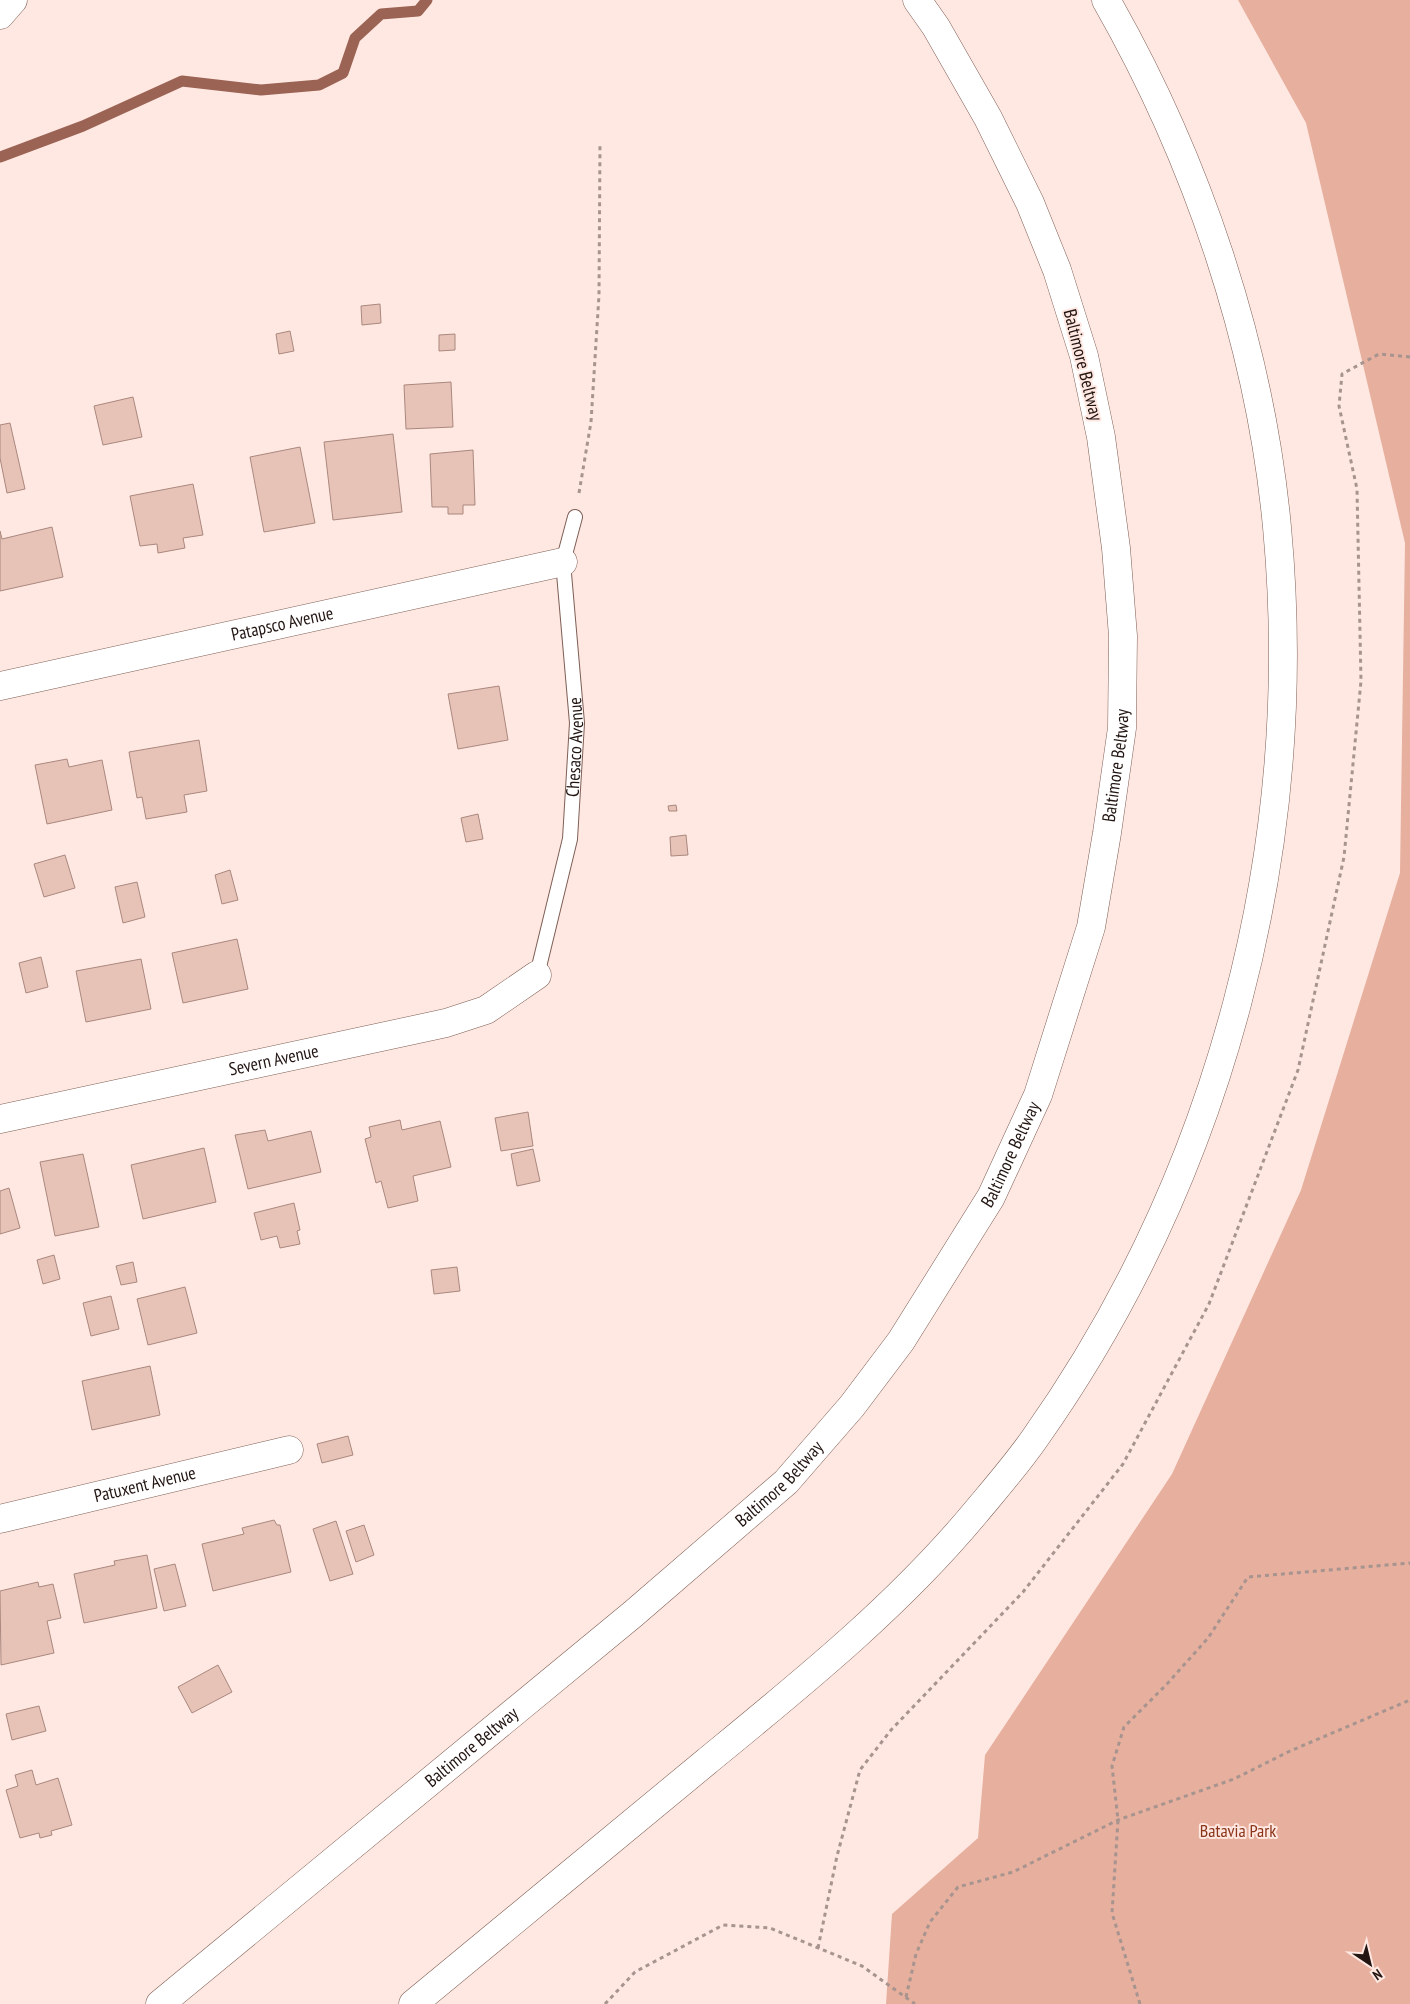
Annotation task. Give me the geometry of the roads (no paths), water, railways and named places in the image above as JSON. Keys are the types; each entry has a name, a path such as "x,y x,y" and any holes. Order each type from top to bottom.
{"main road":[{"path":"0,16 13,0"},
{"name":"Baltimore Beltway","path":"160,2004 626,1620 786,1482 852,1406 901,1341 927,1302 991,1197 1038,1095 1091,927 1122,728 1123,636 1116,548 1101,437 1084,356 1057,270 1030,203 988,118 936,27 917,0"},
{"path":"413,2004 826,1663 900,1594 971,1518 1034,1440 1084,1362 1127,1286 1174,1190 1214,1083 1243,985 1264,884 1280,754 1283,634 1277,526 1261,414 1236,312 1209,223 1172,129 1124,31 1106,0"},
{"name":"Patapsco Avenue","path":"0,686 563,562"},
{"name":"Severn Avenue","path":"0,1119 446,1024 486,1010 537,975"},
{"name":"Patuxent Avenue","path":"0,1519 289,1450"}],"lane":[{"name":"Chesaco Avenue","path":"537,975 570,839 577,723 563,562 575,517"}],"waterway":[{"path":"0,157 83,126 182,81 261,90 319,85 343,73 355,38 381,14 418,11 427,0"}],"park label":[{"name":"Batavia Park","path":"1238,1831"}]}
